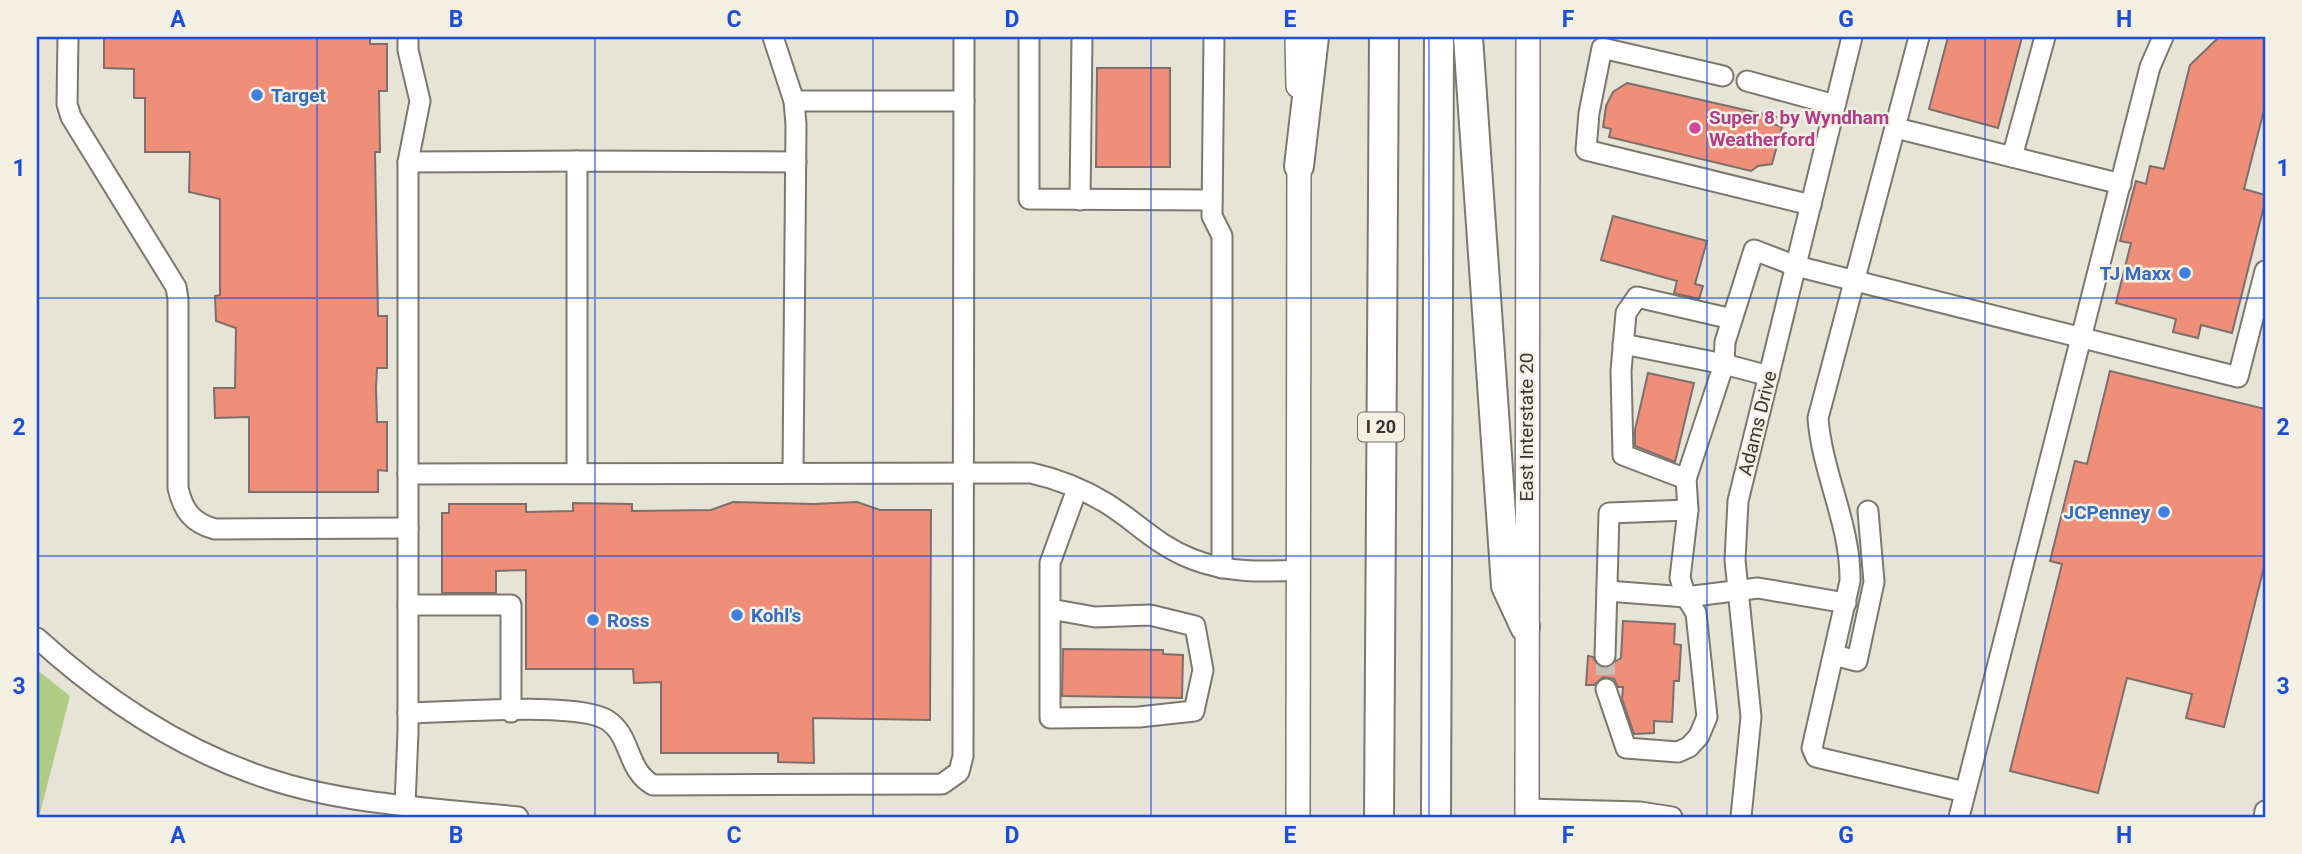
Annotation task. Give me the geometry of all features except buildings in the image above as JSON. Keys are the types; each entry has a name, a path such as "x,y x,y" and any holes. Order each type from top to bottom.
{"highway":[{"path":"1299,166 1314,37"},
{"name":"I 20","path":"1379,817 1384,37"},
{"path":"1436,817 1439,37"},
{"path":"1468,37 1506,586 1525,627"}],"main road":[{"path":"1297,37 1298,817"},
{"name":"East Interstate 20","path":"1527,813 1525,627 1528,37"}],"street":[{"path":"68,37 67,104 71,117 176,287 178,488 182,506 202,526 215,529 408,528"},
{"path":"405,805 408,713 408,162 421,101 408,50 408,37"},
{"path":"773,37 794,101 796,162 793,472"},
{"path":"408,713 574,712 608,721 621,733 635,771 653,785 942,783 959,772 963,756 964,37"},
{"path":"1029,37 1029,199 1212,200"},
{"path":"1080,200 1082,37"},
{"path":"1214,37 1212,216 1222,236 1222,568"},
{"name":"Adams Drive","path":"1741,817 1751,718 1735,560 1738,501 1852,37"},
{"path":"1919,37 1857,281 1818,418 1820,447 1851,556 1846,603 1812,748 1816,757 1965,792"},
{"path":"2012,157 2045,37"},
{"path":"1959,817 2157,38"},
{"path":"1723,76 1602,48 1589,113 1586,150 1811,205"},
{"path":"1747,82 1835,104"},
{"path":"794,101 964,101"},
{"path":"1896,128 2121,184"},
{"path":"577,161 577,473"},
{"path":"408,162 796,162"},
{"path":"1606,689 1626,748 1678,752 1689,747 1699,736 1707,718 1707,695 1696,613 1686,597 1681,578 1688,510 1686,480 1724,364 1725,342 1754,250 1796,266 2238,377 2265,271"},
{"path":"1686,480 1623,455 1623,344 1626,313 1637,297 1732,319"},
{"path":"1623,344 1769,376"},
{"path":"408,474 964,471 1031,473 1061,480 1108,504 1167,547 1192,560 1222,568 1259,572 1299,570"},
{"path":"1050,608 1095,617 1150,615 1195,626 1203,670 1194,711 1139,717 1050,718 1050,608 1050,563 1077,489"},
{"path":"1605,656 1609,513 1688,510"},
{"path":"1834,655 1857,661 1874,582 1868,511"},
{"path":"1607,591 1686,597 1768,589 1846,603"},
{"path":"408,605 511,605 511,712"},
{"path":"37,638 77,674 122,707 218,759 279,781 326,793 405,805 518,817"},
{"path":"2264,817 2265,811"},
{"path":"1527,813 1640,812 1672,817"}],"green space":[{"path":"37,670 70,696 39,817 37,817"}],"tunnel":[{"path":"1605,656 1606,689"}],"place":[{"name":"Target","path":"257,95"},
{"name":"Super 8 by Wyndham Weatherford","path":"1695,128"},
{"name":"TJ Maxx","path":"2185,273"},
{"name":"JCPenney","path":"2164,512"},
{"name":"Kohl's","path":"737,615"},
{"name":"Ross","path":"593,620"}]}
